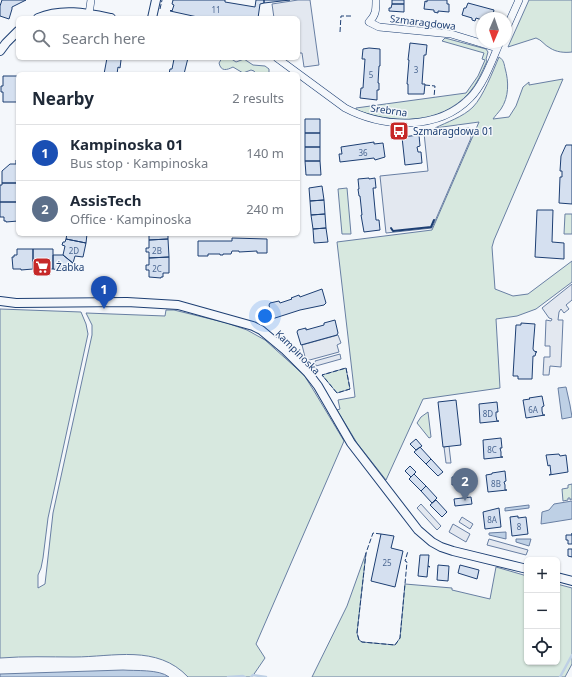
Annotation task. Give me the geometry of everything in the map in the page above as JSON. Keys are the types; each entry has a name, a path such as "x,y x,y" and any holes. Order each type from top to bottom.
{"street":[{"path":"89,14 91,0"},
{"path":"152,16 156,0"},
{"name":"Szmaragdowa","path":"376,0 376,12 374,17 369,22 379,26 452,34 476,40"},
{"path":"512,16 519,0"},
{"path":"44,16 57,12 73,12 100,16"},
{"path":"0,51 16,33"},
{"name":"Srebrna","path":"300,75 351,112 379,121 414,123 434,120 461,106 471,97 480,84 498,48"},
{"name":"Srebrna","path":"280,60 296,72"},
{"name":"Kampinoska","path":"0,301 23,303 132,302 178,305 253,326 262,330 308,373 318,386 351,443 418,530 432,542 441,547 524,568"},
{"path":"560,578 572,582"}],"shaded area":[{"path":"298,0 310,0 319,65 304,67 302,53 300,53 300,16 274,16 272,4"},
{"path":"529,0 572,0 572,52 555,50 548,47 536,38 512,46 512,38"},
{"path":"445,38 476,46 476,48 486,49 488,52 486,59 487,61 477,82 469,93 457,103 444,111 431,116 416,119 386,118 356,110 356,108 466,93 478,76 485,60 482,59 484,53 442,41"},
{"path":"499,57 502,59 504,64 508,89 504,104 493,119 509,117 516,106 523,87 529,82 529,85 563,79 494,240 492,247 495,289 513,296 528,294 572,261 572,282 536,309 517,316 496,319 500,388 423,399 386,480 357,443 337,410 340,409 338,400 355,397 337,242 432,230 479,122 435,128 469,111 477,103"},
{"path":"221,60 233,60 236,62 246,60 253,65 265,66 269,69 269,72 255,72 251,70 241,72 233,67 223,69 219,63"},
{"path":"469,128 471,138 432,228 386,233 380,176 428,171 424,133"},
{"path":"347,188 351,234 342,234 338,189"},
{"path":"565,214 572,214 572,234 564,234"},
{"path":"572,284 572,300 566,305 569,309 564,313 561,309 559,312 558,320 563,320 561,367 550,366 549,375 543,375 544,357 550,357 550,346 545,346 546,320 551,321 552,319 549,318 542,308"},
{"path":"0,309 81,312 88,334 48,518 43,558 38,575 38,588 45,584 53,513 92,335 92,325 86,313 165,316 166,310 174,310 227,323 247,330 265,340 304,375 344,441 256,644 265,658 252,677 188,677 176,667 163,660 149,656 119,655 0,658"},
{"path":"338,335 341,343 337,345 339,352 306,361 302,345"},
{"path":"340,354 341,359 316,366 315,361"},
{"path":"346,368 350,389 337,393 322,375"},
{"path":"428,412 431,437 429,438 417,423 421,417"},
{"path":"449,446 451,463 446,463 444,447"},
{"path":"572,484 572,499 570,500 570,498 568,498 568,500 563,501 562,489 568,488 568,485"},
{"path":"421,504 441,526 437,530 417,508"},
{"path":"462,517 473,524 470,529 459,522"},
{"path":"453,524 470,534 466,542 449,532"},
{"path":"489,539 528,550 526,555 487,545"},
{"path":"366,553 357,633 359,640 362,642 395,645 400,638 405,584 452,588 452,590 490,599 496,567 524,575 524,665 560,665 560,585 572,588 572,664 565,677 312,677 347,606"}],"water":[{"path":"566,387 572,417 562,419 558,388"},
{"path":"572,501 572,519 541,524 542,512 549,510 554,504"},
{"path":"529,505 529,508 505,511 505,508"},
{"path":"506,532 506,539 489,535 489,533"},
{"path":"516,539 531,539 529,546 516,542"},
{"path":"123,670 147,671 165,674 169,677 0,677 0,674"}],"building":[{"path":"2,0 26,0 12,7 9,19 0,16 0,6"},
{"path":"173,0 225,0 225,2 255,7 256,0 264,0 264,3 260,4 258,16 193,16 170,11 172,11 174,5 172,4"},
{"path":"264,0 290,0 264,3"},
{"path":"392,0 404,0 404,4 392,4"},
{"path":"427,0 447,0 447,4 449,4 449,12 438,11 438,13 434,12 434,10 424,9 425,1 427,2"},
{"path":"468,3 494,10 494,12 476,12 475,21 472,20 472,18 462,15 464,8 466,8"},
{"path":"392,4 404,4 404,12 389,11"},
{"path":"410,43 427,45 426,55 424,55 422,84 425,84 424,94 408,94 407,84"},
{"path":"363,49 380,49 379,90 377,90 377,100 360,98 361,88 363,88 365,59 362,59"},
{"path":"107,60 121,60 120,68 118,67 117,72 104,72"},
{"path":"174,60 188,60 184,72 169,72 170,69 172,69"},
{"path":"3,76 16,76 16,102 3,102 3,92 1,92 1,86 3,86"},
{"path":"305,119 320,119 320,133 305,133"},
{"path":"305,133 320,133 320,147 305,147"},
{"path":"419,135 420,146 417,147 418,152 421,152 422,163 405,165 402,137"},
{"path":"374,142 374,144 383,143 385,157 375,160 374,158 340,162 339,154 342,154 341,147"},
{"path":"566,145 572,145 572,204 559,203 560,177 562,177 562,171 560,171 561,156"},
{"path":"305,147 320,147 320,161 305,161"},
{"path":"305,161 320,161 321,175 306,175"},
{"path":"10,164 16,164 16,183 2,183 2,171"},
{"path":"375,178 376,188 373,188 376,220 379,220 380,230 364,232 358,179"},
{"path":"2,183 16,183 16,202 0,202 0,185 2,185"},
{"path":"322,186 324,200 310,201 309,188"},
{"path":"324,200 325,214 311,215 310,201"},
{"path":"0,202 16,202 16,221 6,222 4,221 4,217 0,217"},
{"path":"537,210 553,210 552,242 564,243 564,259 535,257"},
{"path":"325,214 326,228 313,229 311,215"},
{"path":"326,228 328,242 314,243 313,229"},
{"path":"67,236 87,236 86,243 66,239"},
{"path":"149,236 168,236 168,239 149,240"},
{"path":"232,238 267,239 267,253 257,253 257,251 232,251 231,254 208,254 208,256 198,256 198,241 232,241"},
{"path":"66,239 86,243 83,257 75,256 73,263 63,255 65,246 62,245"},
{"path":"168,239 169,257 149,258 149,252 146,252 146,248 149,248 149,240"},
{"path":"17,249 33,249 33,269 13,269 12,257 17,255"},
{"path":"33,249 53,249 53,269 33,269"},
{"path":"53,255 63,255 75,265 70,269 68,267 60,266 60,270 53,269"},
{"path":"169,257 169,273 163,273 163,277 161,278 149,277 149,270 146,270 146,265 149,265 149,258"},
{"path":"322,289 326,303 324,305 300,310 272,319 269,305 270,303 279,301 280,303 299,295 300,297"},
{"path":"335,320 338,333 337,335 301,345 297,332 298,330 306,328 306,330"},
{"path":"521,323 535,324 533,349 537,352 535,356 533,356 532,379 518,379 518,376 513,376 516,325 521,325"},
{"path":"542,396 544,406 542,407 542,411 543,415 545,415 526,418 523,400"},
{"path":"456,400 461,445 443,447 438,402"},
{"path":"497,402 498,412 496,412 496,416 497,421 499,421 480,423 479,404"},
{"path":"501,438 502,448 500,448 501,457 503,457 484,459 483,440"},
{"path":"416,439 422,446 416,450 410,444"},
{"path":"420,447 431,459 426,464 414,452"},
{"path":"559,454 560,456 566,455 568,472 549,475 551,474 550,465 548,466 546,455"},
{"path":"431,459 443,472 438,476 426,464"},
{"path":"410,466 416,472 411,477 405,471"},
{"path":"505,471 506,481 504,482 505,490 507,490 488,492 486,475"},
{"path":"414,474 426,486 421,491 409,479"},
{"path":"469,476 470,482 452,485 452,477"},
{"path":"426,486 437,498 432,503 421,491"},
{"path":"471,497 472,504 455,506 454,499"},
{"path":"436,500 447,512 442,517 430,505"},
{"path":"499,508 501,527 485,529 483,512"},
{"path":"518,516 518,518 526,517 528,534 512,536 510,517"},
{"path":"381,534 394,536 391,548 403,551 395,587 371,581"},
{"path":"566,535 572,535 572,544 568,544"},
{"path":"568,549 572,549 572,557 568,556"},
{"path":"420,555 429,555 427,577 418,576"},
{"path":"438,565 449,566 448,581 437,580"},
{"path":"460,565 479,570 477,579 458,573"}],"waterway":[{"path":"560,677 572,655"},
{"path":"251,677 253,675 266,677"},
{"path":"228,677 245,677"}],"fence":[{"path":"160,9 162,0"},
{"path":"340,32 341,16 351,16"},
{"path":"425,85 435,86 434,97"},
{"path":"346,368 350,389 337,393 322,375 346,368"},
{"path":"381,534 373,533 366,553 357,633 359,640 362,642 395,645 400,638 407,562 405,561 408,551"}],"wall":[{"path":"391,228 393,231 431,227 434,220"}],"place":[{"name":"Szmaragdowa 01","path":"399,131"},
{"name":"Żabka","path":"42,267"},
{"name":"Kampinoska 01","path":"104,309"},
{"name":"AssisTech","path":"465,501"}]}
